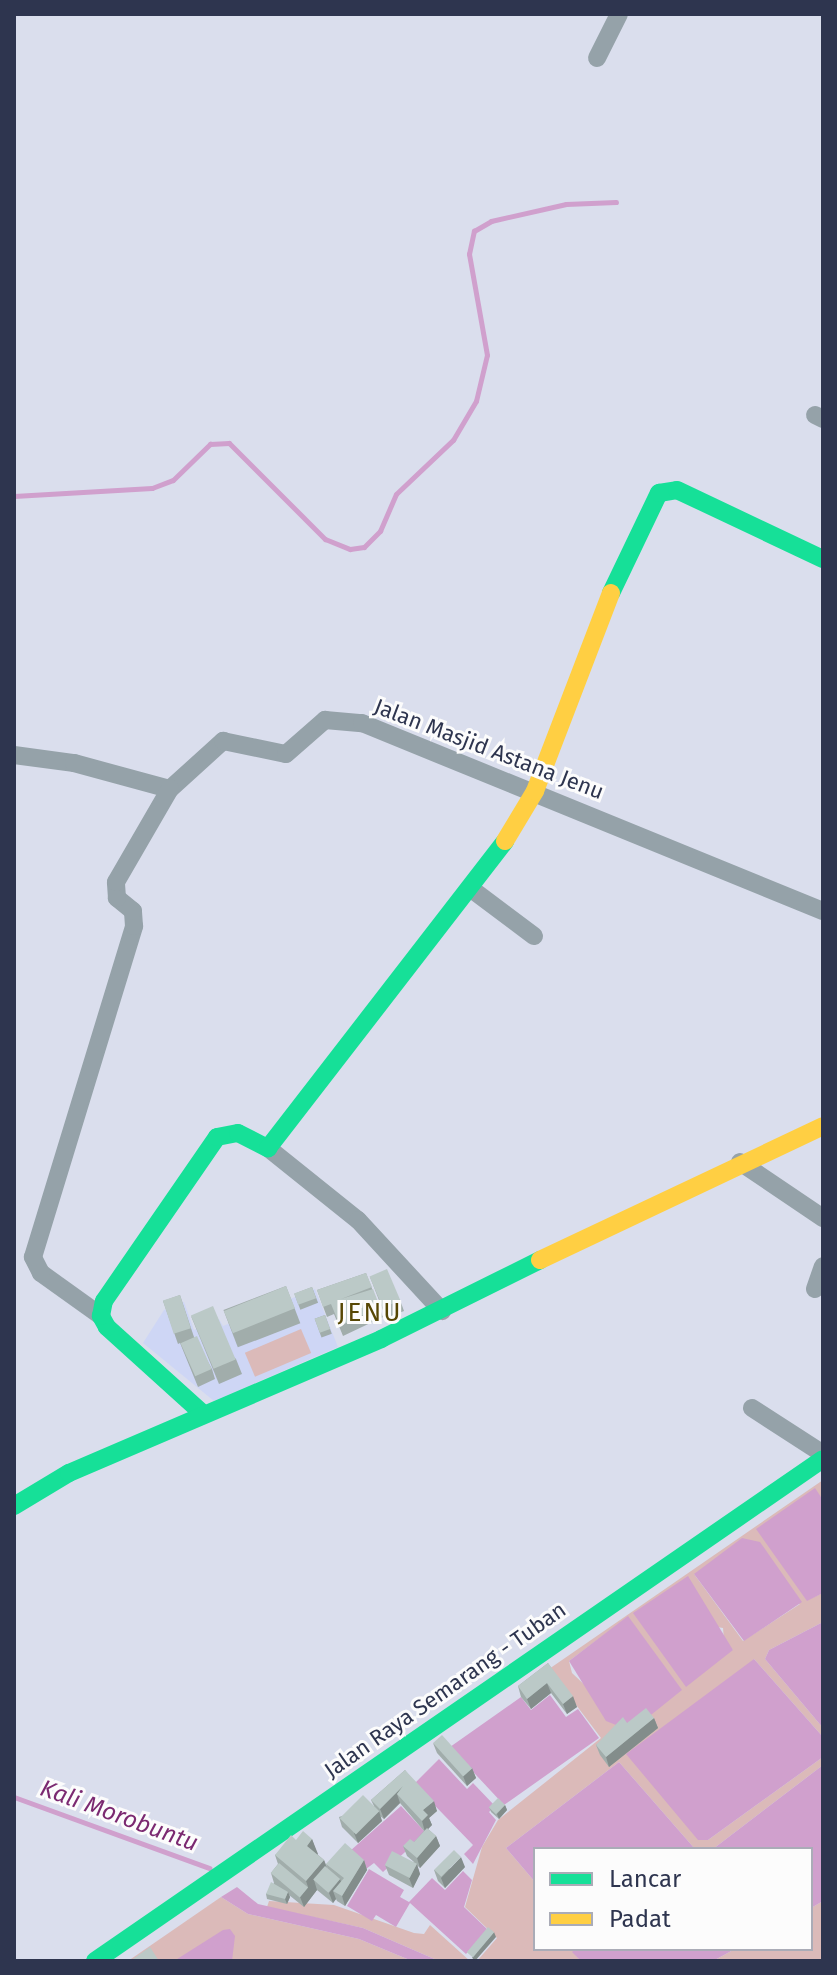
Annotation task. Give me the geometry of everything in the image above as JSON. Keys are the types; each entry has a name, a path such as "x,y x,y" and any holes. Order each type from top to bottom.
{"main road":[{"path":"201,1412 101,1316 104,1301 217,1137 238,1133 268,1148 470,888 535,791 628,550 659,493 677,490 823,559"},
{"path":"14,1506 69,1473 201,1412 292,1379 442,1311 740,1162 823,1126"},
{"name":"Jalan Raya Semarang - Tuban","path":"95,1961 823,1456"}],"street":[{"path":"597,58 619,14"},
{"name":"Jalan Masjid Astana Jenu","path":"170,789 223,741 290,753 313,727 331,720 377,728 823,911"},
{"path":"14,755 74,763 170,789 116,882 117,898 133,911 134,926 33,1257 41,1273 101,1316"},
{"path":"470,888 534,936"},
{"path":"268,1148 358,1220 442,1311"},
{"path":"740,1162 823,1218"},
{"path":"815,1289 823,1266"},
{"path":"752,1408 823,1456"}],"shaded area":[{"path":"315,1289 338,1347 214,1401 143,1343 164,1310 184,1302 194,1330 219,1319 223,1326"},
{"path":"301,1329 311,1353 255,1377 245,1353"},
{"path":"823,1480 823,1500 814,1489 807,1600 823,1593 823,1622 769,1650 765,1659 823,1728 823,1737 754,1659 708,1840 823,1757 823,1765 716,1847 693,1847 619,1762 506,1848 533,1880 533,1951 574,1951 581,1961 477,1961 497,1938 465,1907 482,1847 498,1820 601,1738 549,1669","holes":["694,1574 800,1604 743,1641","633,1613 723,1628 724,1640 733,1650","628,1617 627,1725 572,1673 569,1661"]},
{"path":"815,1488 823,1500 823,1593 807,1601 756,1529"},
{"path":"742,1538 760,1542 802,1602 744,1641 694,1574"},
{"path":"688,1576 733,1650 686,1687 633,1613"},
{"path":"628,1616 682,1690 631,1731 606,1721 569,1661"},
{"path":"823,1622 823,1728 765,1659 769,1650"},
{"path":"754,1659 823,1737 823,1757 708,1840 698,1840 626,1754"},
{"path":"550,1695 566,1717 578,1709 599,1738 504,1805 450,1747 521,1697 531,1710"},
{"path":"439,1759 467,1789 473,1783 495,1806 489,1812 496,1820 473,1864 464,1854 473,1845 414,1784"},
{"path":"619,1762 693,1847 533,1847 533,1880 506,1848"},
{"path":"823,1765 823,1901 813,1907 813,1847 716,1847"},
{"path":"401,1806 426,1833 383,1872 374,1863 366,1869 350,1851"},
{"path":"369,1869 404,1890 400,1897 409,1902 432,1878 445,1890 463,1871 472,1880 464,1907 488,1930 466,1954 410,1903 396,1927 376,1915 372,1921 347,1906"},
{"path":"237,1887 258,1904 363,1928 439,1961 412,1961 359,1939 248,1914 221,1897"},
{"path":"221,1897 248,1914 359,1939 412,1961 128,1961"},
{"path":"269,1901 334,1905 414,1933 424,1934 430,1925 470,1961 439,1961 363,1928 267,1907"},
{"path":"823,1901 823,1961 713,1961 731,1951 813,1951 813,1907"},
{"path":"230,1929 235,1936 232,1961 174,1961 223,1930"},
{"path":"731,1951 713,1961 581,1961 572,1952"}],"building":[{"path":"387,1269 400,1300 383,1308 370,1276"},
{"path":"366,1273 372,1287 341,1299 373,1289 380,1307 340,1326 331,1304 323,1307 317,1290"},
{"path":"286,1286 295,1308 233,1333 224,1311"},
{"path":"312,1287 316,1298 298,1305 294,1293"},
{"path":"180,1295 191,1328 174,1334 163,1301"},
{"path":"213,1306 236,1359 214,1369 191,1315"},
{"path":"325,1315 330,1329 320,1333 315,1319"},
{"path":"197,1336 212,1369 195,1376 181,1343"},
{"path":"548,1663 573,1696 563,1704 547,1683 527,1699 518,1686"},
{"path":"646,1708 654,1718 606,1757 596,1745 623,1717 627,1723"},
{"path":"442,1735 472,1768 463,1776 433,1743"},
{"path":"405,1770 434,1801 423,1810 428,1815 422,1821 397,1794 403,1786 380,1809 371,1800"},
{"path":"363,1795 379,1811 356,1835 340,1818"},
{"path":"498,1798 505,1805 496,1814 489,1807"},
{"path":"427,1828 436,1836 417,1858 403,1846 410,1839 414,1842"},
{"path":"303,1831 312,1839 307,1846 324,1860 306,1881 275,1855 291,1835 296,1840"},
{"path":"345,1843 364,1860 342,1896 333,1891 344,1878 326,1864"},
{"path":"454,1850 461,1857 441,1877 434,1870"},
{"path":"392,1851 417,1864 410,1878 385,1865"},
{"path":"279,1863 308,1887 300,1897 271,1873"},
{"path":"325,1866 340,1879 328,1893 313,1880"},
{"path":"271,1882 288,1892 285,1899 266,1894"},
{"path":"488,1927 494,1932 473,1957 467,1952"},
{"path":"150,1947 159,1961 134,1961 133,1959"}],"waterway":[{"path":"14,496 152,488 173,480 210,444 229,443 325,539 350,549 364,547 380,531 396,494 453,440 476,401 487,355 469,254 474,231 491,221 566,204 616,202"},
{"name":"Kali Morobuntu","path":"14,1797 209,1868"}],"traffic: fast":[{"path":"611,593 659,493 677,490 823,559"},
{"path":"201,1412 107,1327 101,1316 104,1301 217,1137 238,1133 268,1148 505,841"},
{"path":"14,1506 69,1473 381,1339 540,1260"},
{"path":"95,1961 823,1459"}],"traffic: slow":[{"path":"505,841 535,791 611,593"},
{"path":"540,1260 823,1126"}],"district":[{"name":"JENU","path":"370,1313"}]}
